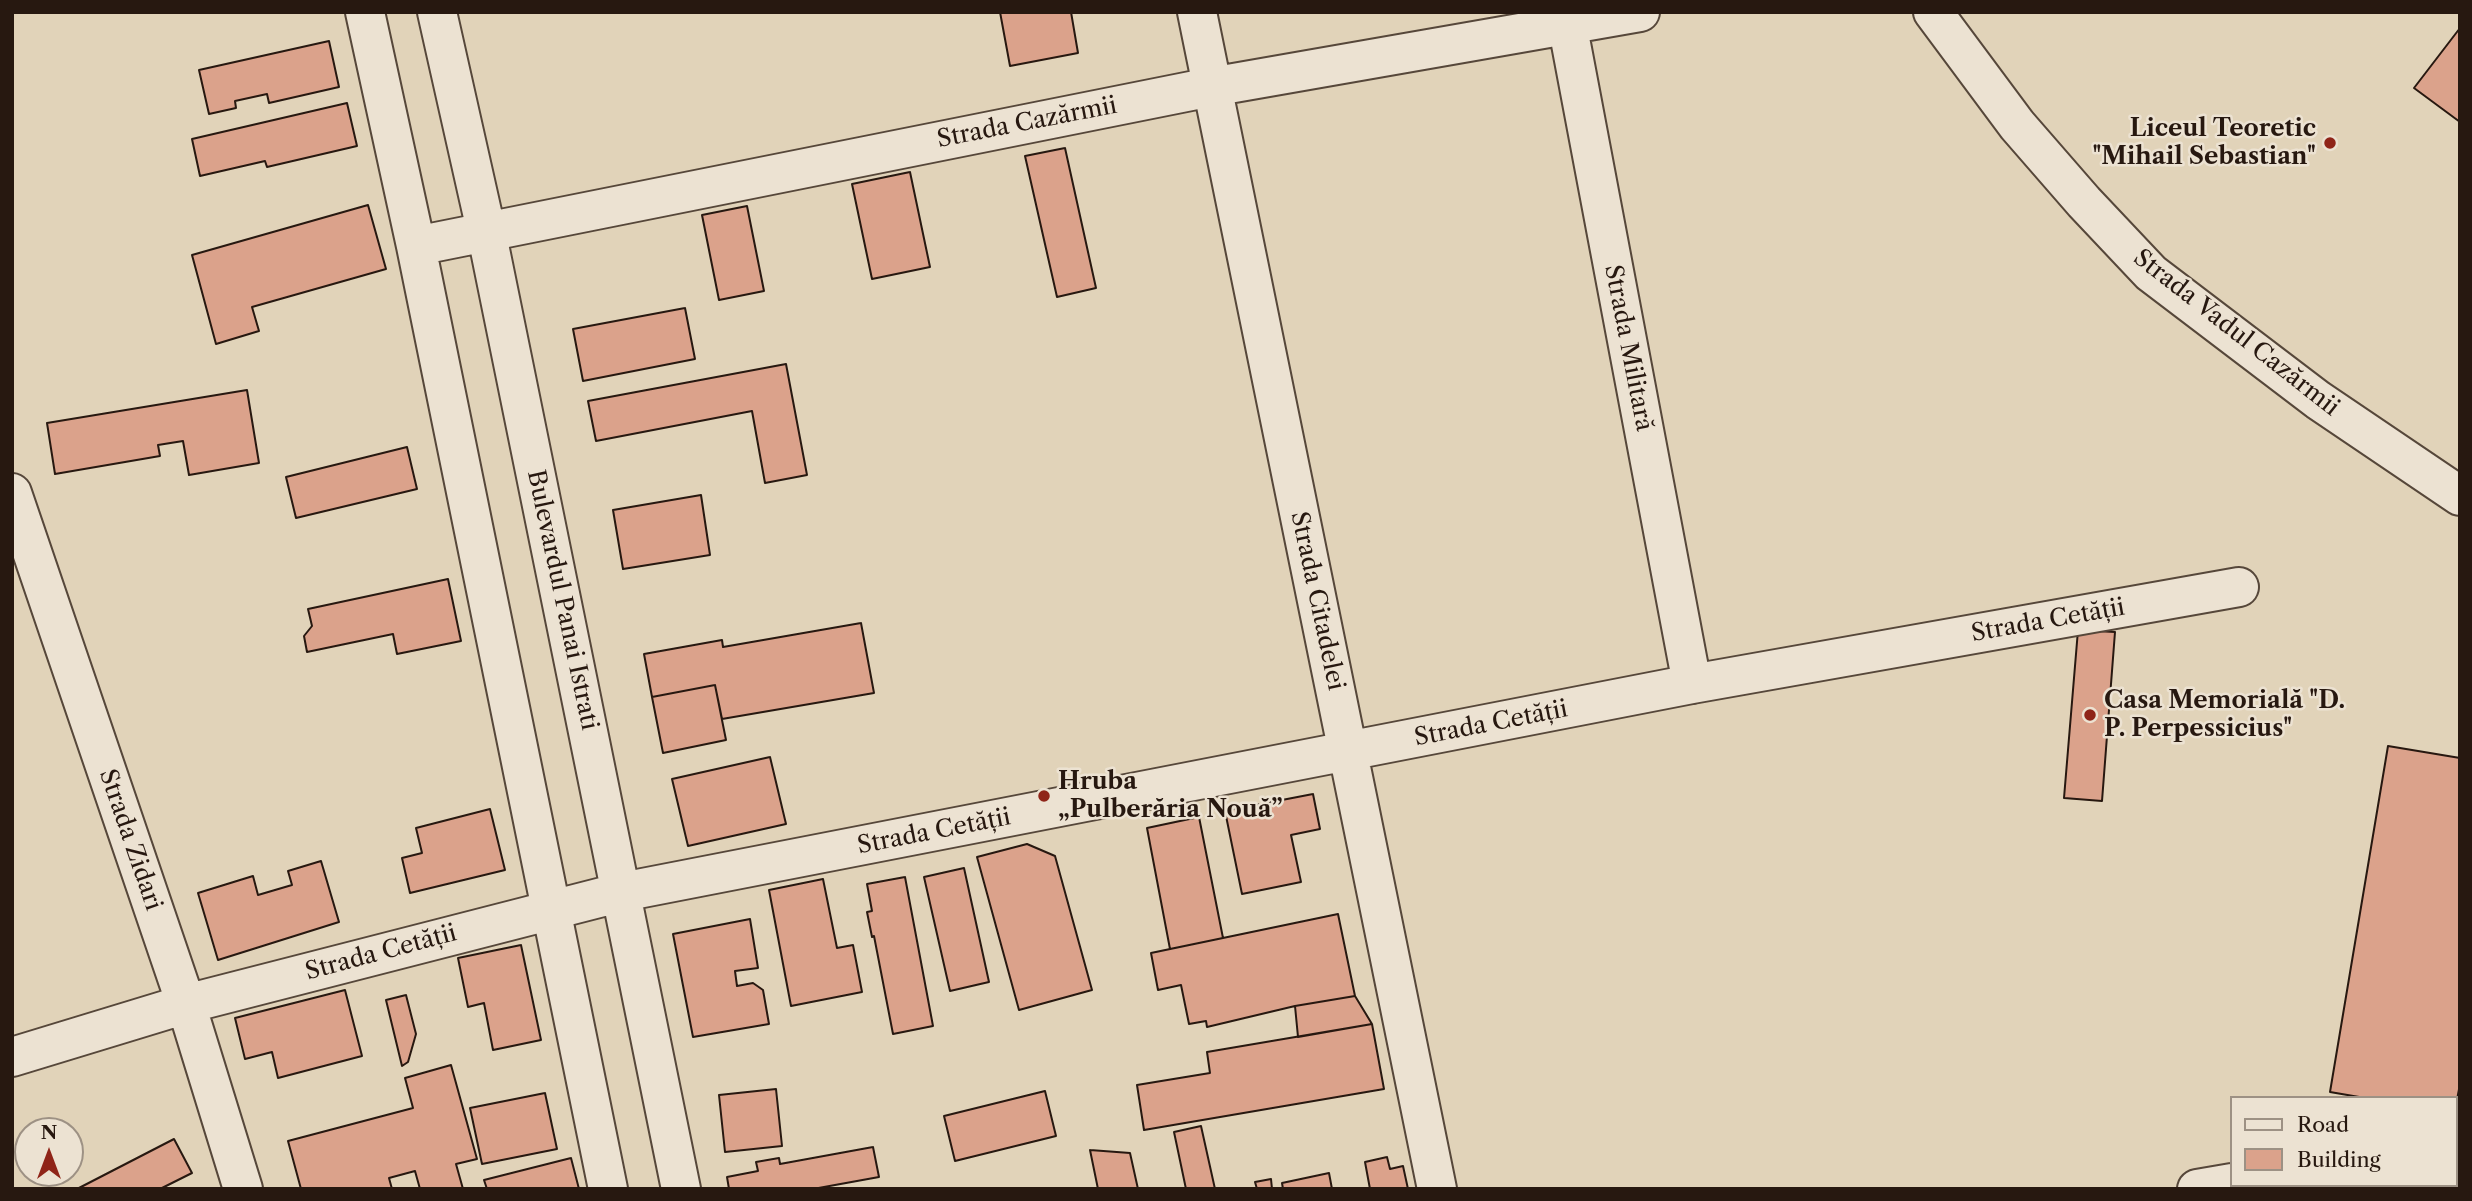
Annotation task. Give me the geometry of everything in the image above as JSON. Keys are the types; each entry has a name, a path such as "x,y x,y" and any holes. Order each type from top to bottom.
{"street":[{"path":"365,12 416,246 608,1189"},
{"name":"Bulevardul Panai Istrati","path":"437,12 486,230 681,1189"},
{"name":"Strada Citadelei","path":"1197,12 1437,1189"},
{"name":"Strada Cazărmii","path":"416,246 1566,18 1640,12"},
{"name":"Strada Vadul Cazărmii","path":"1933,12 2017,125 2151,273 2318,400 2460,496"},
{"name":"Strada Militară","path":"1566,18 1692,684"},
{"name":"Strada Zidari","path":"12,493 186,1004 243,1189"},
{"name":"Strada Cetății","path":"12,1057 186,1004 622,892 1692,684 2239,587"},
{"path":"2197,1189 2230,1183"}],"building":[{"path":"1000,12 1071,12 1078,53 1010,66"},
{"path":"2460,28 2460,122 2414,88"},
{"path":"329,41 339,87 269,103 267,94 235,101 236,108 209,114 199,70"},
{"path":"347,103 357,146 267,167 265,161 200,176 192,139"},
{"path":"1065,148 1096,288 1057,297 1025,156"},
{"path":"910,172 930,267 872,279 852,184"},
{"path":"368,205 386,269 252,307 259,331 216,344 192,255"},
{"path":"747,206 764,291 719,300 702,215"},
{"path":"685,308 695,359 583,381 573,329"},
{"path":"786,364 807,475 765,483 752,411 596,441 588,401"},
{"path":"247,390 259,463 189,475 183,441 158,445 160,456 55,474 47,423"},
{"path":"407,447 417,489 296,518 286,477"},
{"path":"701,495 710,555 623,569 613,510"},
{"path":"448,579 461,641 397,654 393,634 307,652 304,636 312,626 308,609"},
{"path":"861,623 874,693 722,719 715,685 652,697 644,654 722,640 723,647"},
{"name":"Casa Memorială \"D. P. Perpessicius\"","path":"2078,630 2115,632 2102,801 2064,798"},
{"path":"715,685 726,740 663,753 652,697"},
{"path":"2388,746 2460,758 2460,1084 2458,1096 2353,1096 2330,1092"},
{"path":"770,757 786,824 688,846 672,779"},
{"path":"1313,794 1320,829 1291,835 1301,882 1242,894 1225,811"},
{"path":"490,809 505,870 410,893 402,858 422,853 416,828"},
{"path":"1199,817 1223,938 1170,949 1147,828"},
{"path":"1027,844 1055,856 1092,990 1019,1010 977,857"},
{"path":"321,861 339,922 218,960 198,893 253,876 258,895 292,885 288,871"},
{"path":"964,868 989,982 950,991 924,877"},
{"path":"905,877 933,1026 893,1034 867,912 872,911 867,884"},
{"path":"823,879 837,948 853,945 862,992 791,1006 769,890"},
{"path":"1338,914 1355,996 1295,1006 1207,1027 1206,1021 1189,1024 1181,985 1158,990 1151,953"},
{"path":"750,919 758,968 735,971 737,986 753,983 763,990 769,1024 693,1037 673,934"},
{"path":"521,945 541,1040 493,1050 484,1003 468,1007 458,958"},
{"path":"345,990 362,1056 278,1078 272,1052 245,1059 235,1018"},
{"path":"406,995 416,1034 408,1062 402,1066 386,1000"},
{"path":"1355,996 1372,1024 1298,1037 1295,1006"},
{"path":"1372,1024 1384,1089 1144,1130 1137,1085 1210,1073 1207,1052"},
{"path":"451,1065 477,1159 456,1164 463,1189 420,1189 415,1171 389,1178 392,1189 301,1189 288,1141 413,1108 405,1078"},
{"path":"776,1089 782,1146 725,1152 719,1095"},
{"path":"1045,1091 1056,1136 955,1161 944,1116"},
{"path":"545,1093 557,1149 482,1164 470,1108"},
{"path":"1201,1126 1215,1189 1186,1189 1174,1132"},
{"path":"174,1139 192,1173 160,1189 77,1189"},
{"path":"873,1147 879,1177 813,1189 729,1189 727,1177 758,1171 756,1162 779,1158 780,1164"},
{"path":"1090,1150 1130,1153 1138,1189 1098,1189"},
{"path":"1387,1157 1390,1169 1403,1166 1408,1189 1370,1189 1365,1162"},
{"path":"571,1158 579,1189 487,1189 484,1180"},
{"path":"1329,1173 1332,1189 1283,1189 1282,1183"},
{"path":"1271,1179 1272,1189 1257,1189 1255,1182"}],"place":[{"name":"Liceul Teoretic \"Mihail Sebastian\"","path":"2330,143"},
{"name":"Casa Memorială \"D. P. Perpessicius\"","path":"2090,715"},
{"name":"Hruba „Pulberăria Nouă”","path":"1044,796"}]}
